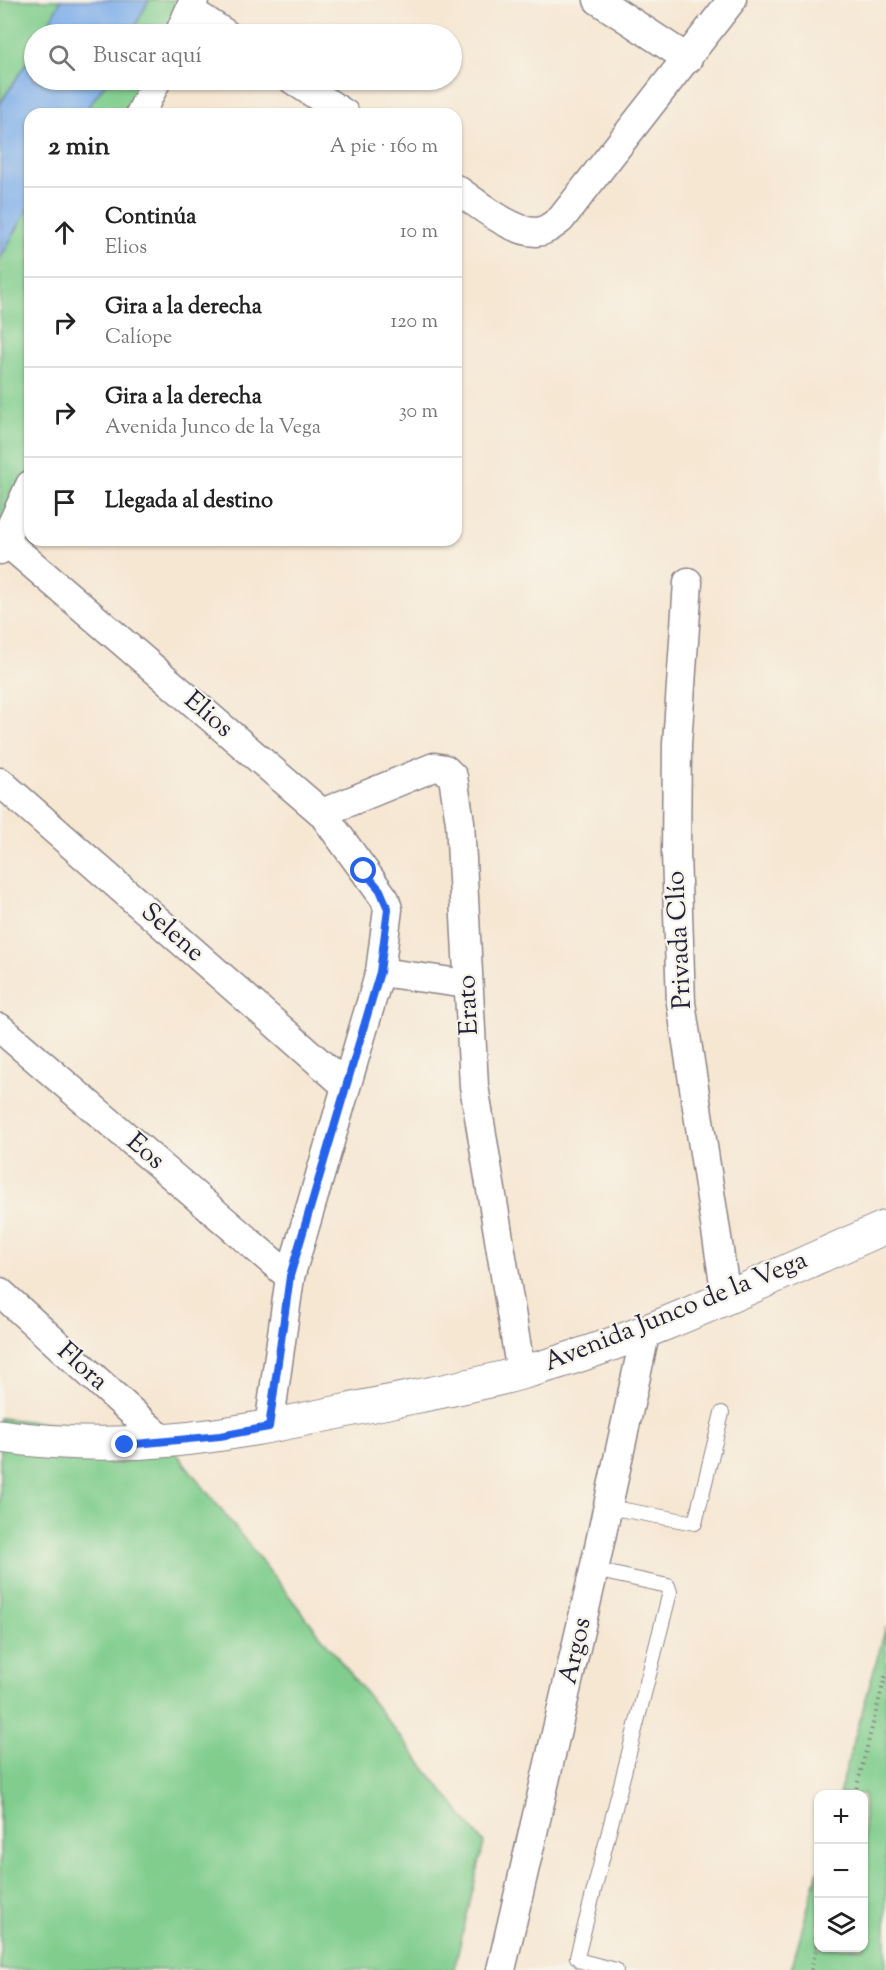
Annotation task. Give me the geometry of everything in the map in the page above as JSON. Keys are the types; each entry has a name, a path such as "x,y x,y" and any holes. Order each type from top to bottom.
{"street":[{"path":"598,0 688,58"},
{"path":"462,193 503,220 536,232 544,230 561,219 732,0"},
{"path":"188,15 206,24"},
{"path":"143,108 153,90"},
{"path":"308,90 336,108"},
{"path":"2,545 24,498"},
{"name":"Elios","path":"2,545 322,813 380,890 388,909 380,972"},
{"name":"Privada Clío","path":"688,582 677,744 676,853 681,1003 726,1296"},
{"name":"Erato","path":"322,813 434,767 449,772 453,777 460,822 467,984 479,1130 521,1373"},
{"name":"Selene","path":"0,782 345,1085"},
{"path":"269,1427 290,1276 380,972 467,984"},
{"name":"Eos","path":"0,1028 290,1276"},
{"name":"Avenida Junco de la Vega","path":"0,1436 86,1445 165,1442 269,1427 521,1373 646,1330 886,1227"},
{"name":"Flora","path":"0,1292 165,1442"},
{"name":"Argos","path":"501,1970 594,1570 646,1330"}],"lane":[{"path":"608,1507 696,1523 722,1413"},
{"path":"594,1570 668,1586 670,1592 577,1957 581,1961 616,1970"}],"path":[{"path":"856,1790 886,1673"},
{"path":"811,1970 816,1952"}],"green space":[{"path":"0,0 61,0 48,24 24,24 24,67 0,104"},
{"path":"149,0 194,0 183,24 136,24"},
{"path":"101,90 152,90 143,108 87,108"},
{"path":"24,216 24,498 0,550 0,259"},
{"path":"0,1418 163,1436 484,1843 454,1970 0,1970"},
{"path":"886,1627 886,1970 791,1970 814,1885 814,1952 868,1952 868,1790 840,1790"}],"water":[{"path":"61,0 149,0 136,24 48,24"},
{"path":"24,67 24,90 101,90 87,108 24,108 24,216 0,259 0,104"}],"route":[{"path":"125,1445 220,1436 269,1427 290,1276 380,972 388,909 380,890 364,871"}]}
